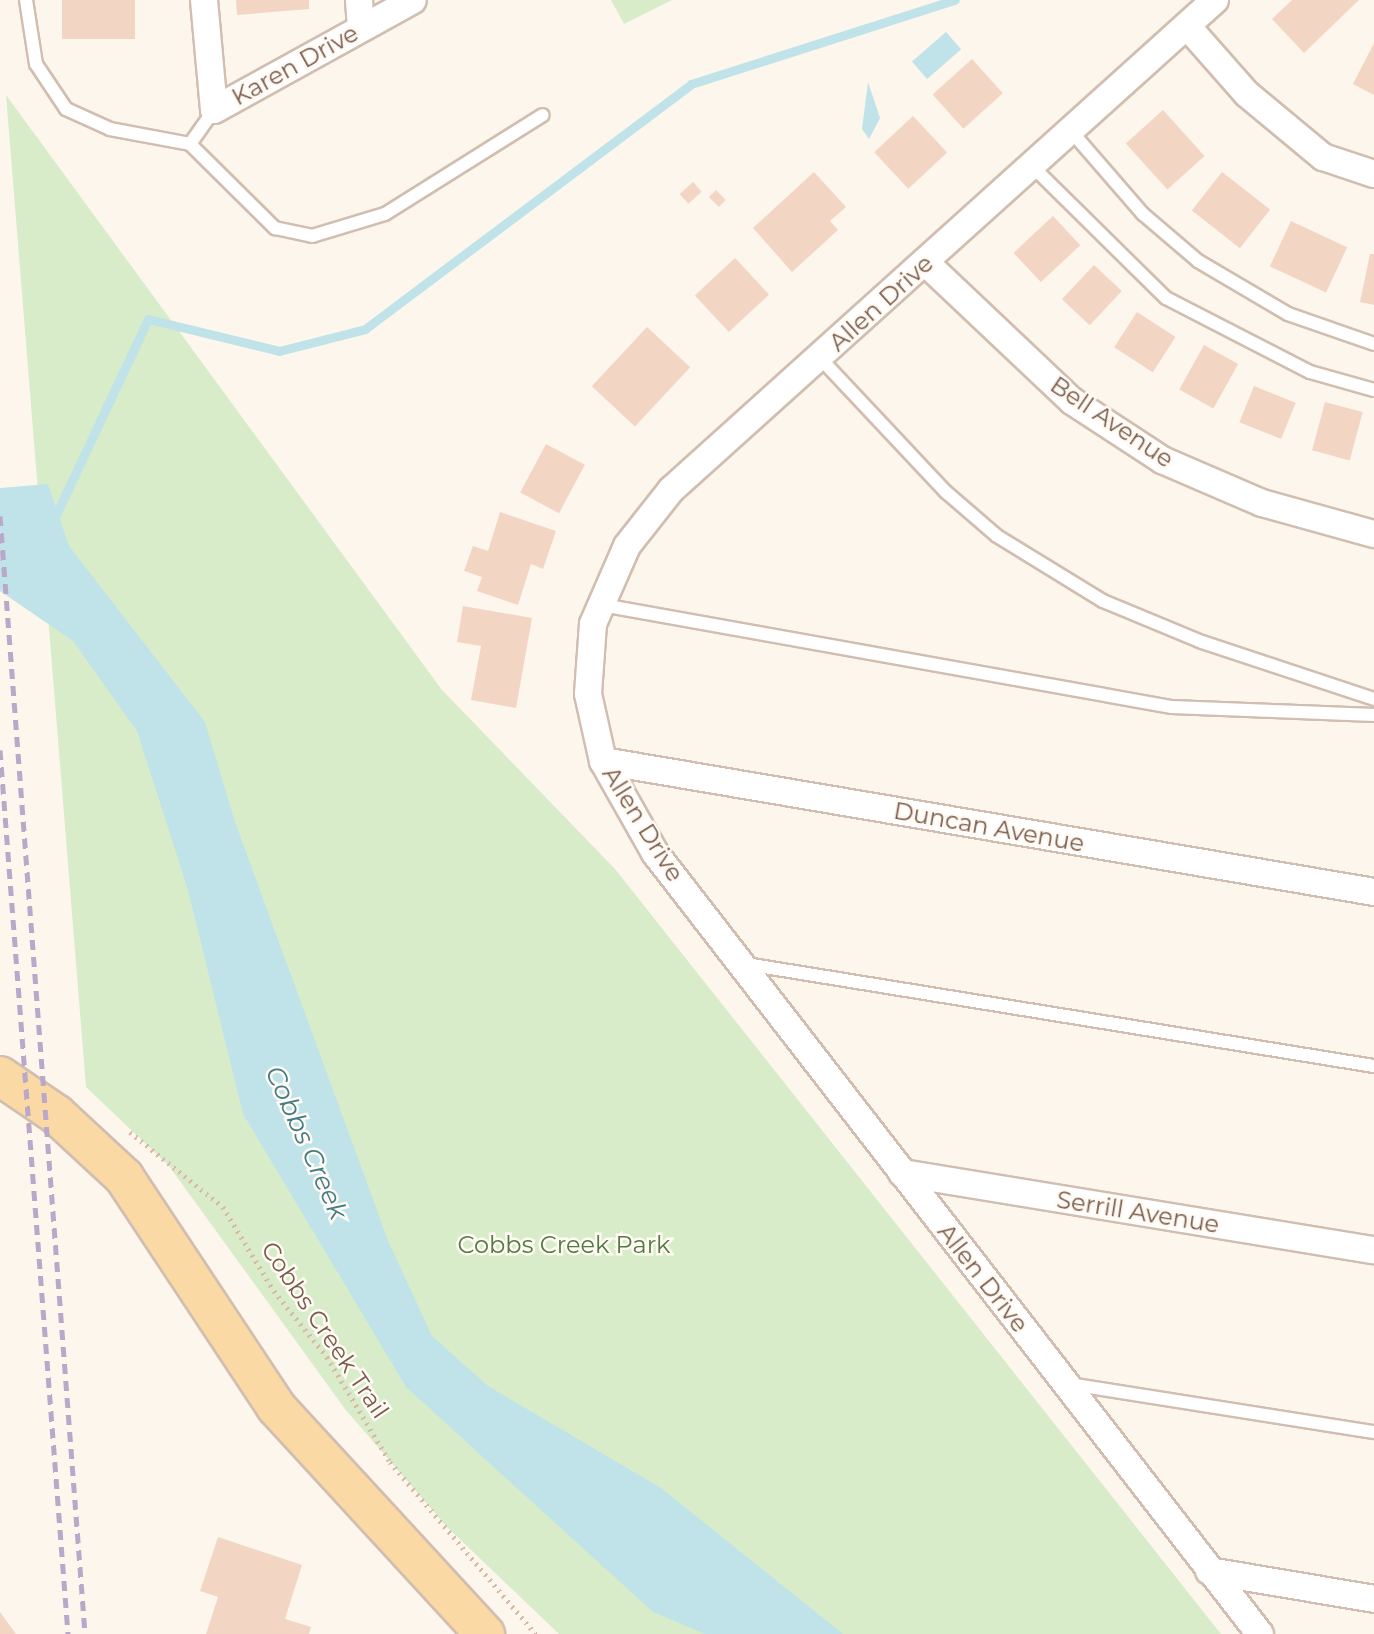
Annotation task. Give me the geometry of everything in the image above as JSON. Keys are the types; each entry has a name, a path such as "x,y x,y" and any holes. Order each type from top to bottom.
{"main road":[{"path":"0,1076 56,1114 124,1177 276,1407 485,1634"}],"street":[{"path":"204,0 214,110"},
{"path":"359,0 361,28"},
{"name":"Karen Drive","path":"214,110 413,0"},
{"name":"Allen Drive","path":"1216,0 671,490 627,546 593,624 588,694 603,761 655,853 1260,1634"},
{"path":"1187,26 1247,94 1323,157 1374,174"},
{"name":"Bell Avenue","path":"926,263 1072,401 1162,460 1262,503 1374,534"},
{"name":"Duncan Avenue","path":"603,761 1374,892"},
{"name":"Serrill Avenue","path":"902,1173 1374,1250"},
{"path":"1209,1571 1374,1599"}],"lane":[{"path":"26,0 36,64 66,109 110,130 190,144 275,228 312,236 385,214 543,115"},
{"path":"190,144 214,110"},
{"path":"1071,131 1143,214 1198,261 1288,314 1374,344"},
{"path":"1032,166 1166,298 1310,372 1374,390"},
{"path":"820,358 946,492 997,536 1103,601 1202,642 1374,699"},
{"path":"602,605 1172,707 1374,715"},
{"path":"740,963 1374,1066"},
{"path":"1065,1383 1374,1432"}],"path":[{"name":"Cobbs Creek Trail","path":"119,1124 223,1207 274,1291 327,1357 390,1462 536,1634"}],"green space":[{"path":"611,0 672,0 624,24"},
{"name":"Cobbs Creek Park","path":"6,95 442,690 615,869 1221,1634 559,1634 447,1527 345,1409 169,1166 86,1087"}],"water":[{"path":"946,32 961,49 927,79 912,62"},
{"path":"868,82 880,118 869,139 862,129"},
{"name":"Cobbs Creek","path":"48,484 69,546 205,722 235,822 389,1243 432,1336 488,1386 661,1488 843,1634 705,1634 653,1612 406,1387 243,1114 188,890 137,731 73,641 0,591 0,488"}],"building":[{"path":"62,0 135,0 135,39 62,39"},
{"path":"236,0 309,0 309,9 237,15"},
{"path":"1292,0 1359,0 1304,53 1272,19"},
{"path":"1374,43 1374,95 1353,84"},
{"path":"972,59 1003,93 963,129 933,94"},
{"path":"1163,110 1204,156 1167,190 1126,143"},
{"path":"913,116 947,153 908,189 874,152"},
{"path":"814,172 846,207 830,221 838,230 792,272 753,228"},
{"path":"1222,172 1270,210 1240,248 1192,211"},
{"path":"693,182 702,192 688,204 680,194"},
{"path":"716,190 726,200 719,207 709,197"},
{"path":"1053,216 1080,245 1041,282 1014,253"},
{"path":"1291,221 1347,247 1326,293 1270,266"},
{"path":"1370,254 1374,254 1374,305 1360,302"},
{"path":"735,258 769,295 729,332 695,296"},
{"path":"1094,265 1122,291 1090,325 1062,299"},
{"path":"1137,312 1176,337 1153,372 1114,347"},
{"path":"647,327 690,367 635,426 592,386"},
{"path":"1204,345 1238,364 1213,409 1179,390"},
{"path":"1254,386 1296,403 1281,439 1239,422"},
{"path":"1325,402 1363,412 1350,460 1312,450"},
{"path":"546,444 585,465 559,513 520,493"},
{"path":"500,512 556,531 543,569 531,564 518,605 477,591 482,577 464,571 473,546 488,551"},
{"path":"463,606 532,618 516,708 471,700 481,646 457,642"},
{"path":"218,1537 302,1565 285,1619 311,1627 309,1634 206,1634 218,1597 200,1591"},
{"path":"0,1612 16,1634 0,1634"}],"waterway":[{"path":"53,521 148,319 279,351 365,329 691,84 955,0"}],"railway":[{"path":"0,516 85,1634"},
{"path":"0,750 68,1634"}]}
